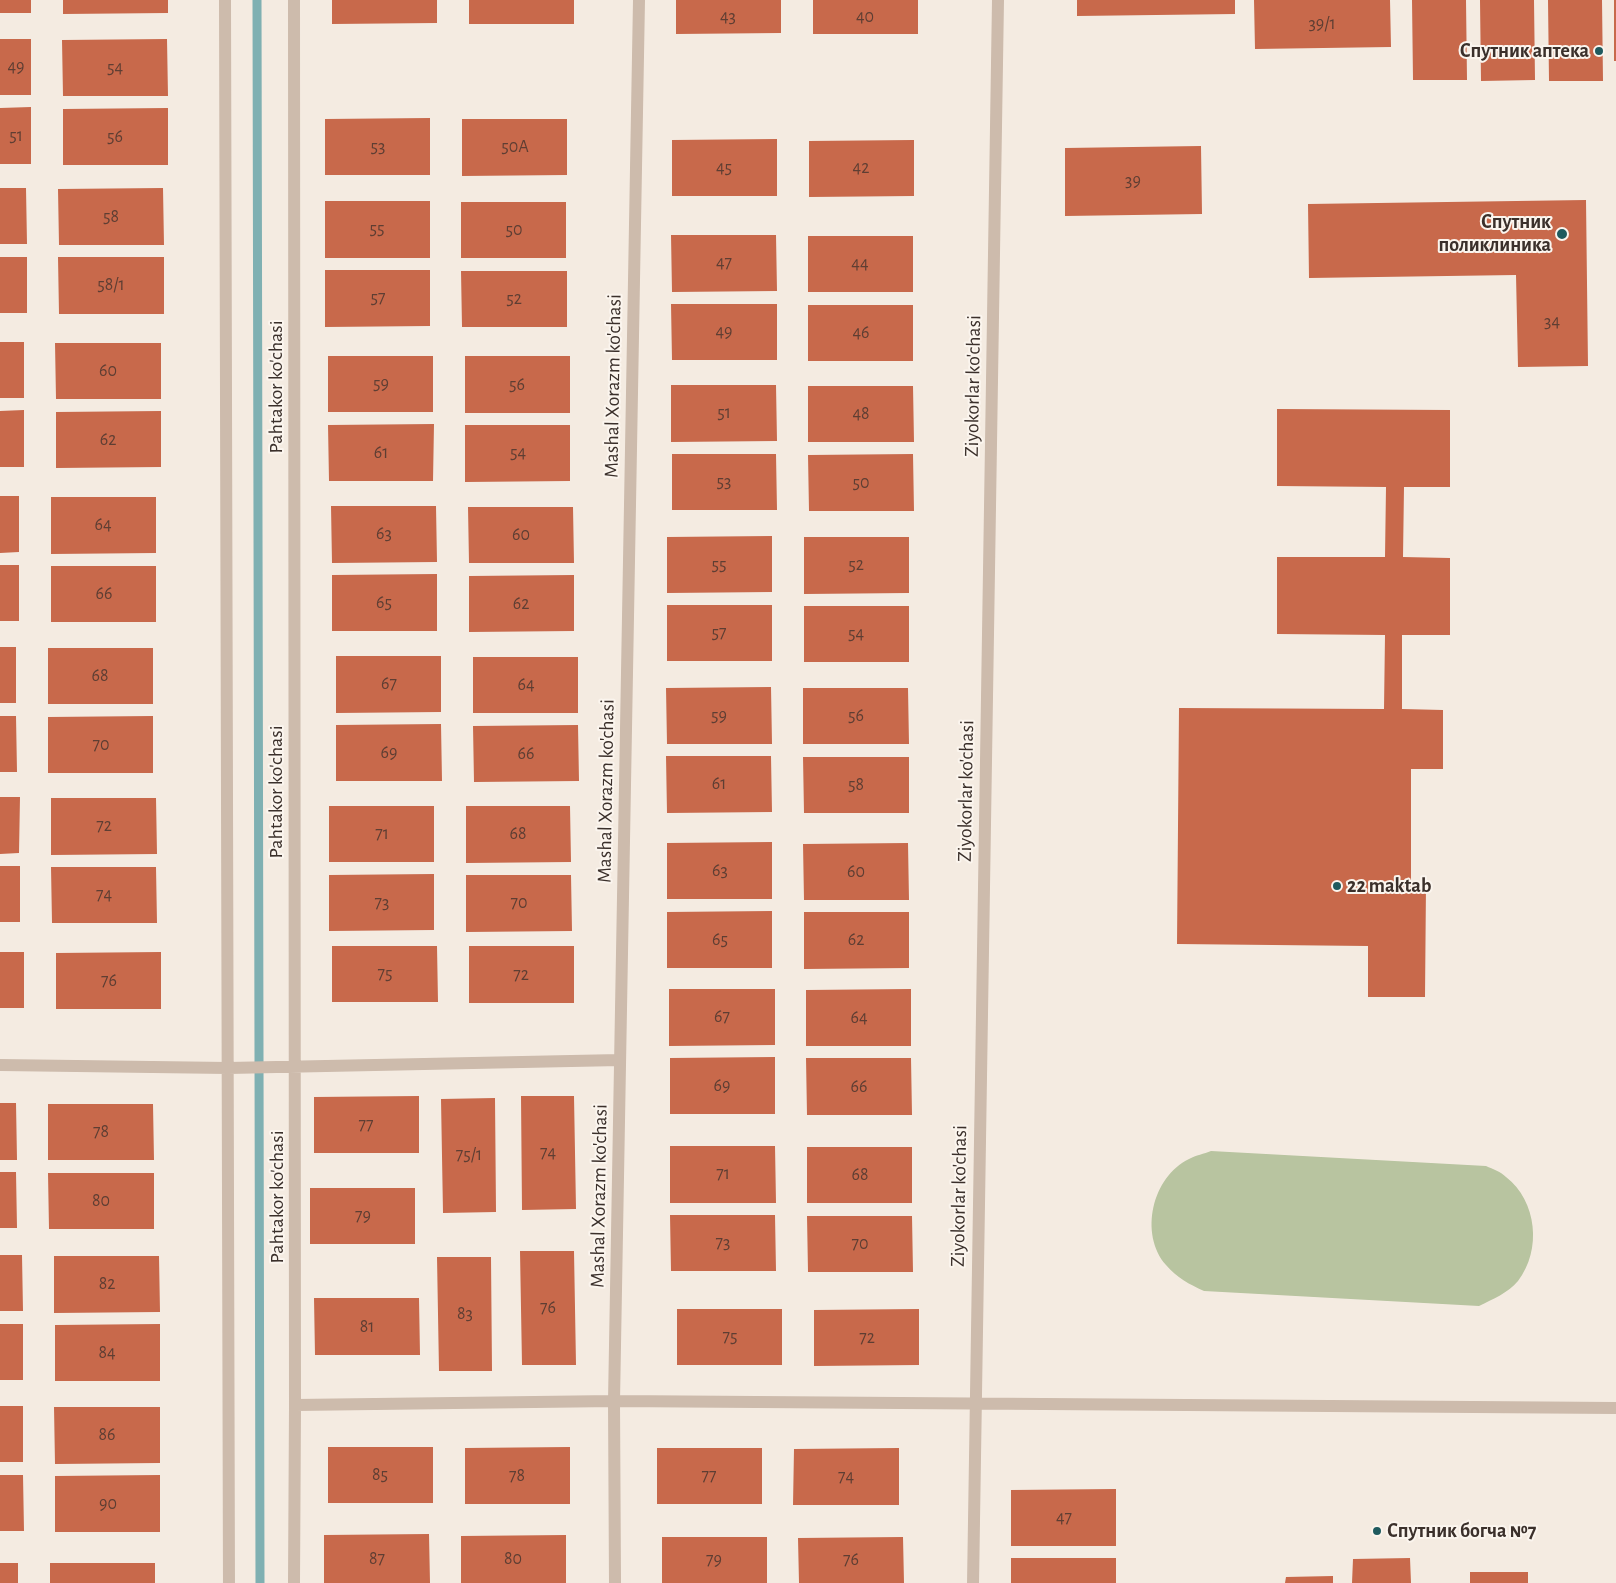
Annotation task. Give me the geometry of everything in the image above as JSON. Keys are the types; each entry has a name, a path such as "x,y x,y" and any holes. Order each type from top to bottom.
{"street":[{"path":"225,0 229,1583"},
{"name":"Pahtakor ko'chasi","path":"294,0 296,1405 294,1583"},
{"name":"Mashal Xorazm ko'chasi","path":"615,1583 614,1401 638,0"},
{"name":"Ziyokorlar ko'chasi","path":"973,1583 998,0"},
{"path":"0,1065 228,1068 620,1060"},
{"path":"296,1405 614,1401 1616,1408"}],"green space":[{"path":"1211,1151 1486,1166 1504,1175 1516,1187 1524,1199 1530,1212 1533,1226 1531,1255 1526,1269 1510,1289 1479,1306 1204,1291 1174,1274 1166,1265 1158,1252 1153,1238 1152,1223 1158,1192 1166,1179 1176,1167 1194,1156"}],"building":[{"path":"0,0 31,0 31,13 0,13"},
{"path":"63,0 168,0 168,13 63,14"},
{"path":"332,0 437,0 437,23 332,24"},
{"path":"469,0 574,0 574,24 469,24"},
{"path":"676,0 781,0 781,33 676,34"},
{"path":"813,0 918,0 918,34 813,34"},
{"path":"1077,0 1235,0 1235,14 1077,16"},
{"path":"1254,0 1390,0 1391,47 1255,49"},
{"path":"1412,0 1466,0 1467,80 1413,80"},
{"path":"1480,0 1534,0 1535,80 1481,81"},
{"path":"1548,0 1602,0 1603,81 1549,81"},
{"path":"1614,0 1616,0 1616,61 1614,61"},
{"path":"0,39 31,39 31,95 0,95"},
{"path":"167,39 168,96 63,96 62,40"},
{"path":"31,107 31,164 0,164 0,108"},
{"path":"168,108 168,165 63,165 63,109"},
{"path":"430,118 430,175 325,175 325,119"},
{"path":"462,119 567,119 567,175 462,176"},
{"path":"777,139 777,196 672,196 672,140"},
{"path":"914,140 914,196 809,197 809,141"},
{"path":"1201,146 1202,214 1065,216 1065,148"},
{"path":"0,188 26,188 27,244 0,244"},
{"path":"163,188 164,245 59,245 58,189"},
{"path":"1586,200 1588,366 1518,367 1516,275 1309,278 1308,204"},
{"path":"325,201 430,201 430,258 325,258"},
{"path":"461,202 566,202 566,258 461,258"},
{"path":"671,235 776,235 777,291 672,292"},
{"path":"808,236 913,236 913,292 808,292"},
{"path":"0,257 27,257 27,313 0,313"},
{"path":"58,257 164,257 164,314 59,314"},
{"path":"325,270 430,270 430,326 325,327"},
{"path":"461,271 567,271 567,327 462,327"},
{"path":"671,304 777,304 777,360 672,360"},
{"path":"808,305 913,305 913,361 808,361"},
{"path":"0,342 24,342 24,398 0,398"},
{"path":"55,343 161,343 161,399 56,399"},
{"path":"328,356 433,356 433,412 328,412"},
{"path":"465,356 570,356 570,413 465,413"},
{"path":"671,385 776,385 777,441 671,442"},
{"path":"808,386 913,386 914,442 808,442"},
{"name":"22 maktab","path":"1277,409 1450,410 1450,487 1404,487 1403,557 1450,558 1450,635 1402,635 1402,709 1443,710 1443,769 1411,769 1411,884 1426,884 1425,997 1368,997 1368,946 1177,944 1179,708 1384,709 1385,635 1277,634 1277,557 1385,557 1386,487 1277,486"},
{"path":"24,410 24,467 0,467 0,411"},
{"path":"161,411 161,467 56,468 56,412"},
{"path":"434,424 433,481 329,481 328,425"},
{"path":"465,425 570,425 570,481 465,482"},
{"path":"672,454 776,454 777,510 672,510"},
{"path":"913,454 914,511 809,511 808,455"},
{"path":"0,496 19,496 19,552 0,553"},
{"path":"51,497 156,497 156,553 51,554"},
{"path":"331,506 436,506 437,562 332,563"},
{"path":"468,507 573,507 574,563 469,563"},
{"path":"772,536 772,592 667,593 667,537"},
{"path":"804,537 909,537 909,593 804,594"},
{"path":"0,565 19,565 19,621 0,621"},
{"path":"51,566 156,566 156,622 51,622"},
{"path":"437,574 437,631 332,631 332,575"},
{"path":"574,575 574,631 469,632 469,576"},
{"path":"667,605 772,605 772,661 667,661"},
{"path":"804,606 909,606 909,662 804,662"},
{"path":"0,647 16,647 16,703 0,703"},
{"path":"48,648 153,648 153,704 48,704"},
{"path":"336,656 441,656 441,712 336,713"},
{"path":"473,657 578,657 578,713 473,713"},
{"path":"771,687 772,744 667,744 666,688"},
{"path":"803,688 908,688 909,744 803,744"},
{"path":"0,716 16,716 17,772 0,772"},
{"path":"153,716 153,773 48,773 48,717"},
{"path":"441,724 442,781 336,781 336,725"},
{"path":"578,725 579,781 474,782 473,726"},
{"path":"666,756 771,756 772,812 667,813"},
{"path":"803,757 909,757 909,813 804,813"},
{"path":"0,797 20,797 19,853 0,854"},
{"path":"51,798 156,798 157,854 51,855"},
{"path":"329,806 434,806 434,862 329,862"},
{"path":"466,806 570,806 571,862 466,863"},
{"path":"772,842 772,899 667,899 667,843"},
{"path":"908,843 909,900 804,900 803,844"},
{"path":"0,866 20,866 20,922 0,922"},
{"path":"51,867 156,867 157,923 52,923"},
{"path":"434,874 434,930 329,931 329,875"},
{"path":"466,875 571,875 572,931 466,932"},
{"path":"772,911 772,968 667,968 667,912"},
{"path":"804,912 909,912 909,968 804,969"},
{"path":"332,946 437,946 438,1002 332,1002"},
{"path":"469,946 574,946 574,1003 469,1003"},
{"path":"0,952 24,952 24,1008 0,1008"},
{"path":"161,952 161,1009 56,1009 56,953"},
{"path":"669,989 775,989 775,1045 669,1046"},
{"path":"911,989 911,1046 806,1046 806,990"},
{"path":"775,1057 775,1114 670,1114 670,1058"},
{"path":"806,1058 911,1058 912,1115 807,1115"},
{"path":"419,1096 419,1153 314,1153 314,1097"},
{"path":"521,1096 574,1096 576,1209 522,1210"},
{"path":"495,1098 496,1212 443,1213 441,1099"},
{"path":"0,1103 16,1103 17,1160 0,1160"},
{"path":"48,1104 153,1104 154,1160 48,1160"},
{"path":"670,1146 775,1146 776,1203 670,1203"},
{"path":"807,1147 912,1147 912,1203 807,1203"},
{"path":"0,1172 16,1172 17,1228 0,1228"},
{"path":"48,1173 154,1173 154,1229 49,1229"},
{"path":"310,1188 415,1188 415,1244 310,1244"},
{"path":"670,1215 775,1215 776,1271 671,1271"},
{"path":"807,1216 912,1216 913,1272 808,1272"},
{"path":"520,1251 574,1251 576,1365 522,1365"},
{"path":"0,1255 22,1255 23,1311 0,1311"},
{"path":"54,1256 159,1256 160,1312 54,1313"},
{"path":"437,1257 491,1257 492,1371 439,1371"},
{"path":"314,1298 419,1298 420,1355 315,1355"},
{"path":"677,1309 782,1309 782,1365 677,1365"},
{"path":"919,1309 919,1365 814,1366 814,1310"},
{"path":"0,1324 23,1324 23,1380 0,1380"},
{"path":"160,1324 160,1381 55,1381 55,1325"},
{"path":"0,1406 23,1406 23,1462 0,1462"},
{"path":"54,1407 160,1407 160,1463 55,1464"},
{"path":"328,1447 433,1447 433,1503 328,1503"},
{"path":"570,1447 570,1504 465,1504 465,1448"},
{"path":"657,1448 762,1448 762,1504 657,1504"},
{"path":"899,1448 899,1505 793,1505 794,1449"},
{"path":"0,1475 23,1475 24,1531 0,1531"},
{"path":"160,1475 160,1532 55,1532 55,1476"},
{"path":"1116,1489 1116,1546 1011,1546 1011,1490"},
{"path":"429,1534 430,1583 324,1583 324,1535"},
{"path":"566,1535 566,1583 461,1583 461,1536"},
{"path":"662,1537 767,1537 767,1583 662,1583"},
{"path":"903,1537 904,1583 799,1583 798,1538"},
{"path":"1011,1558 1116,1558 1116,1583 1011,1583"},
{"name":"Спутник богча №7","path":"1410,1558 1411,1583 1352,1583 1353,1559"},
{"path":"0,1563 18,1563 18,1583 0,1583"},
{"path":"50,1563 155,1563 155,1583 50,1583"},
{"name":"Спутник богча №7","path":"1470,1572 1528,1572 1528,1583 1470,1583"},
{"path":"1333,1576 1333,1583 1285,1583 1286,1577"}],"waterway":[{"path":"257,0 260,1583"}],"place":[{"name":"Спутник аптека","path":"1599,51"},
{"name":"Спутник поликлиника","path":"1562,234"},
{"name":"22 maktab","path":"1337,886"},
{"name":"Спутник богча №7","path":"1377,1531"}]}
